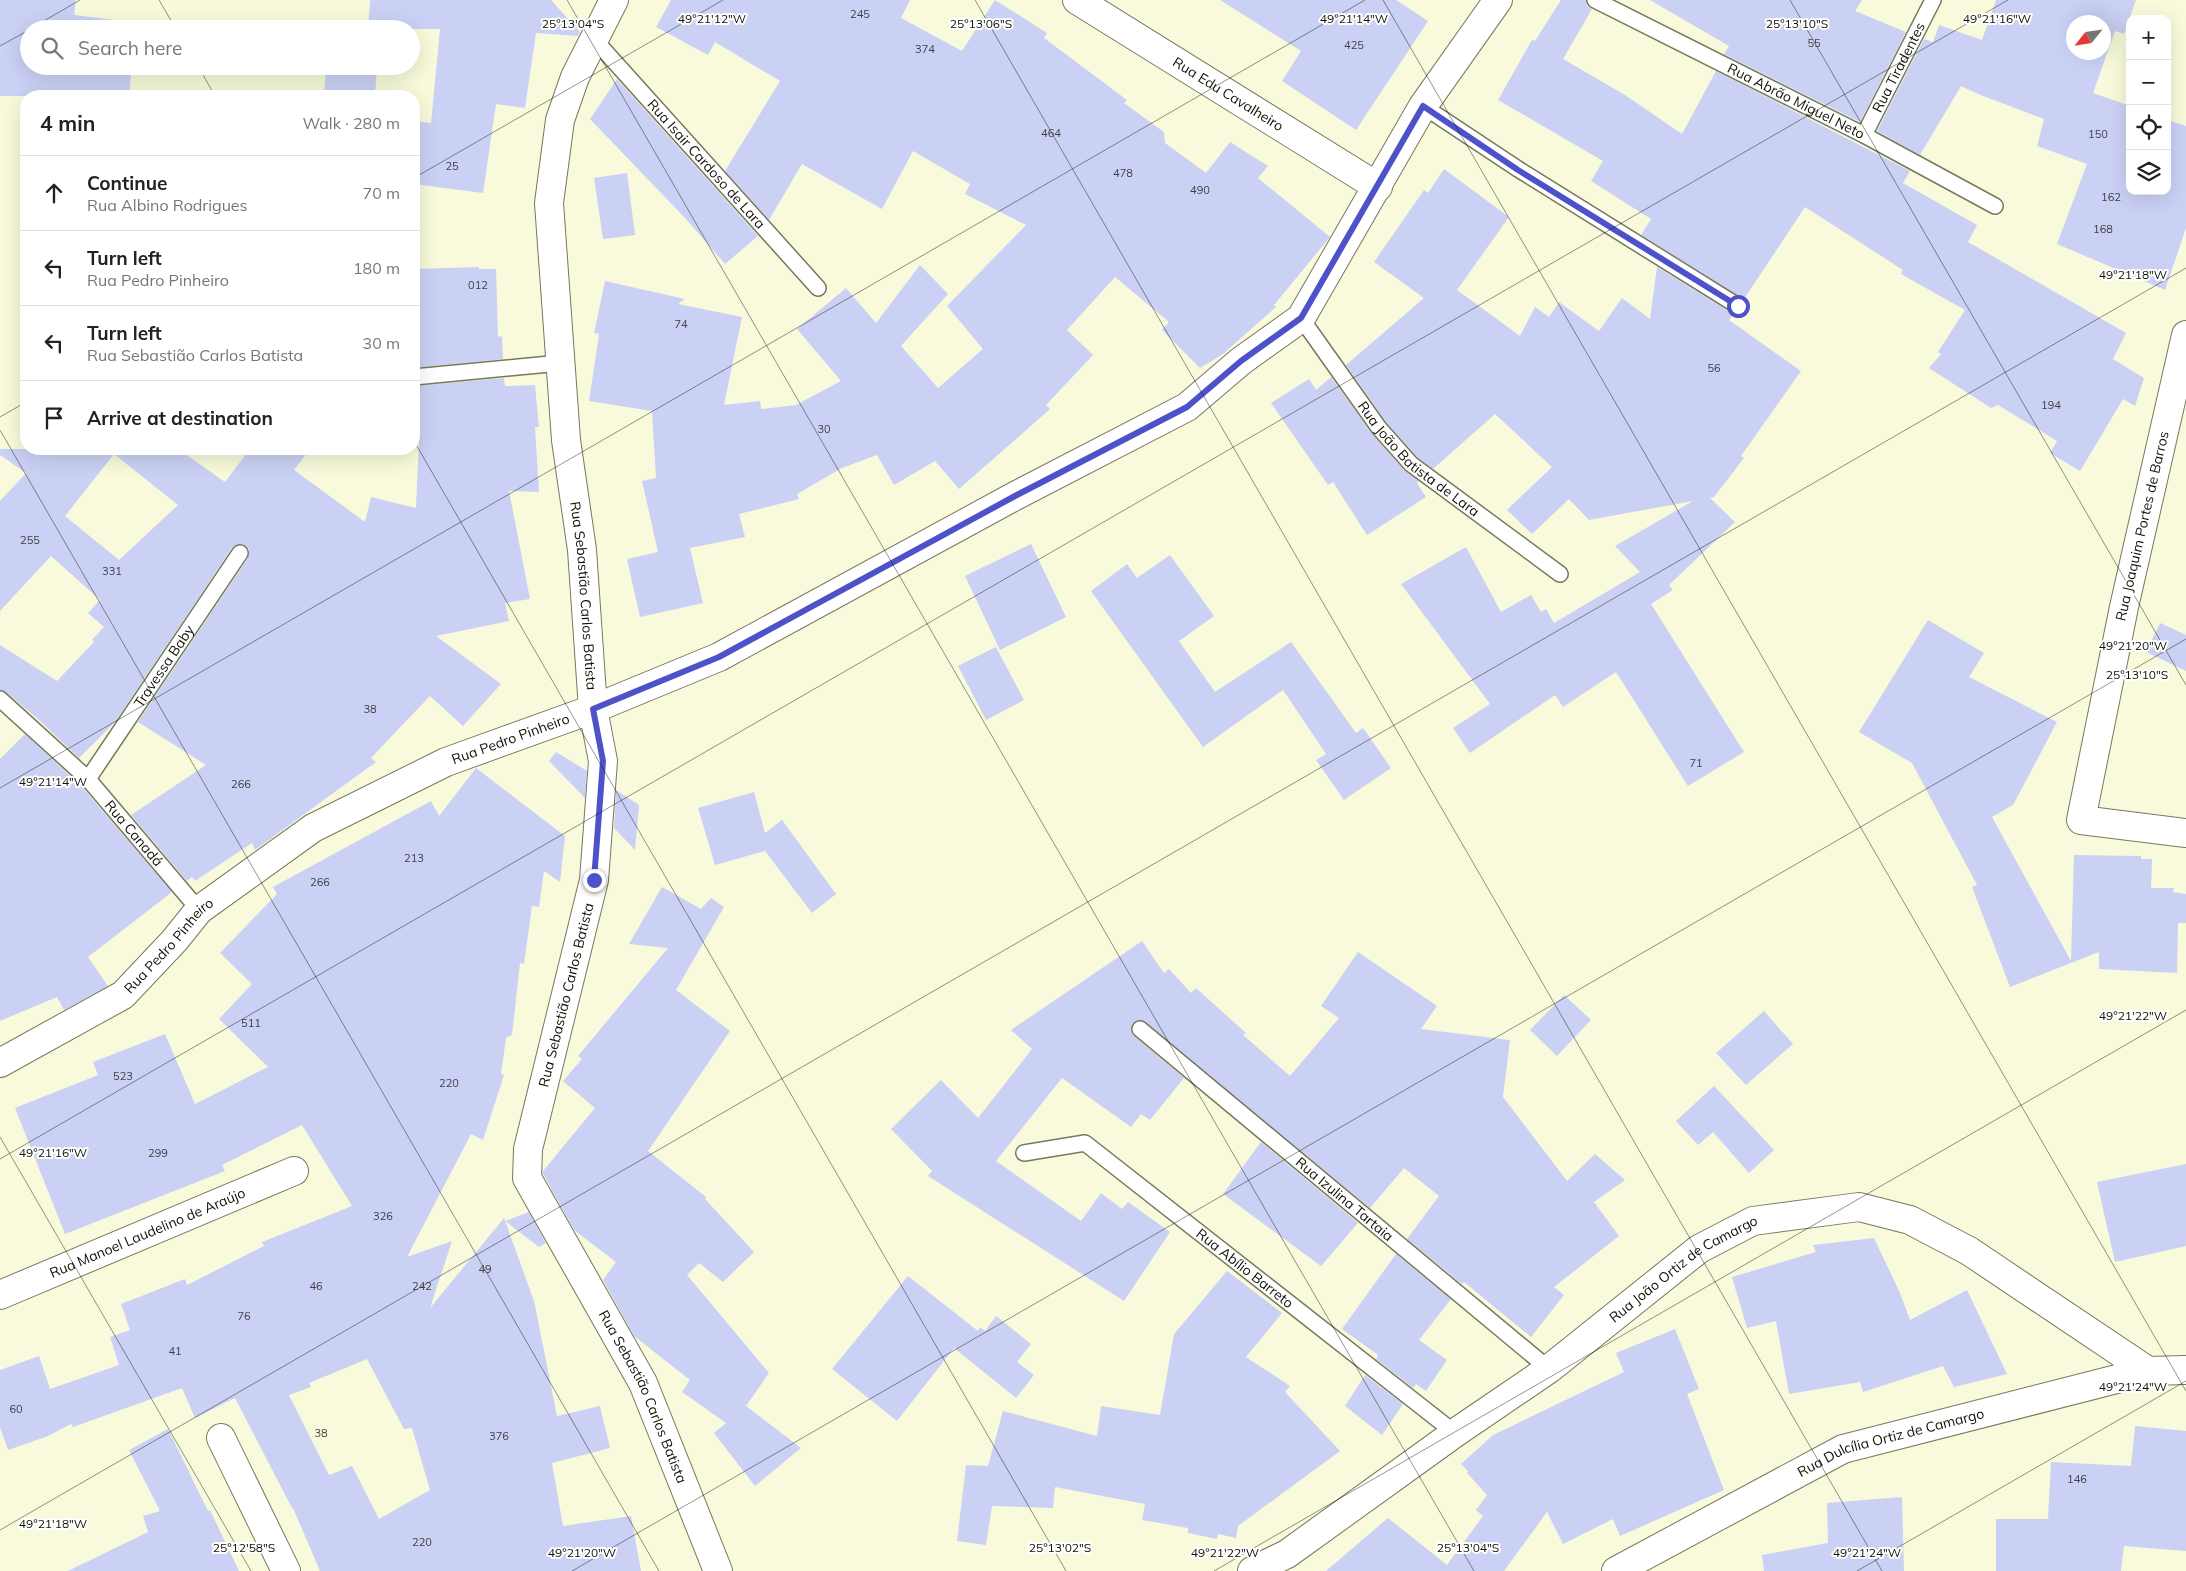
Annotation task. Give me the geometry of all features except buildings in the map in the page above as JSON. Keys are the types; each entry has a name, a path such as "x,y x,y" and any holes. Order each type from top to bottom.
{"street":[{"name":"Rua Sebastião Carlos Batista","path":"614,0 575,77 560,120 550,203 566,440 582,550 593,709 603,761 594,880 528,1149 527,1178 643,1383 718,1571"},
{"name":"Rua Edu Cavalheiro","path":"1077,0 1378,187"},
{"name":"Rua Pedro Pinheiro","path":"0,1064 123,996 199,910 313,828 446,762 593,709 719,657 1015,496 1187,407 1241,361 1301,318 1423,106 1498,0"},
{"name":"Rua Joaquim Portes de Barros","path":"2186,335 2124,607 2081,820 2186,834"},
{"name":"Rua Manoel Laudelino de Araújo","path":"0,1295 294,1171"},
{"name":"Rua João Ortiz de Camargo","path":"1252,1571 1288,1554 1455,1433 1548,1369 1699,1249 1753,1221 1858,1207 1910,1220 1969,1251 2148,1371"},
{"name":"Rua Dulcília Ortiz de Camargo","path":"1616,1571 1843,1449 2148,1371 2186,1370"},
{"path":"221,1438 286,1571"}],"lane":[{"name":"Rua Abrão Miguel Neto","path":"1595,0 1864,135 1995,206"},
{"name":"Rua Tiradentes","path":"1864,135 1932,0"},
{"name":"Rua Isair Cardoso de Lara","path":"594,39 818,288"},
{"path":"1423,106 1518,170 1738,306"},
{"name":"Rua João Batista de Lara","path":"1301,318 1379,428 1411,464 1560,574"},
{"path":"420,376 560,364"},
{"name":"Travessa Baby","path":"88,779 240,553"},
{"name":"Rua Canadá","path":"0,699 88,779 199,910"},
{"name":"Rua Izulina Tartaia","path":"1140,1029 1548,1369"},
{"name":"Rua Abílio Barreto","path":"1024,1153 1085,1143 1455,1433"}],"route":[{"path":"594,880 603,761 593,709 719,657 1015,496 1187,407 1241,361 1301,318 1423,106 1518,170 1738,306"}]}
